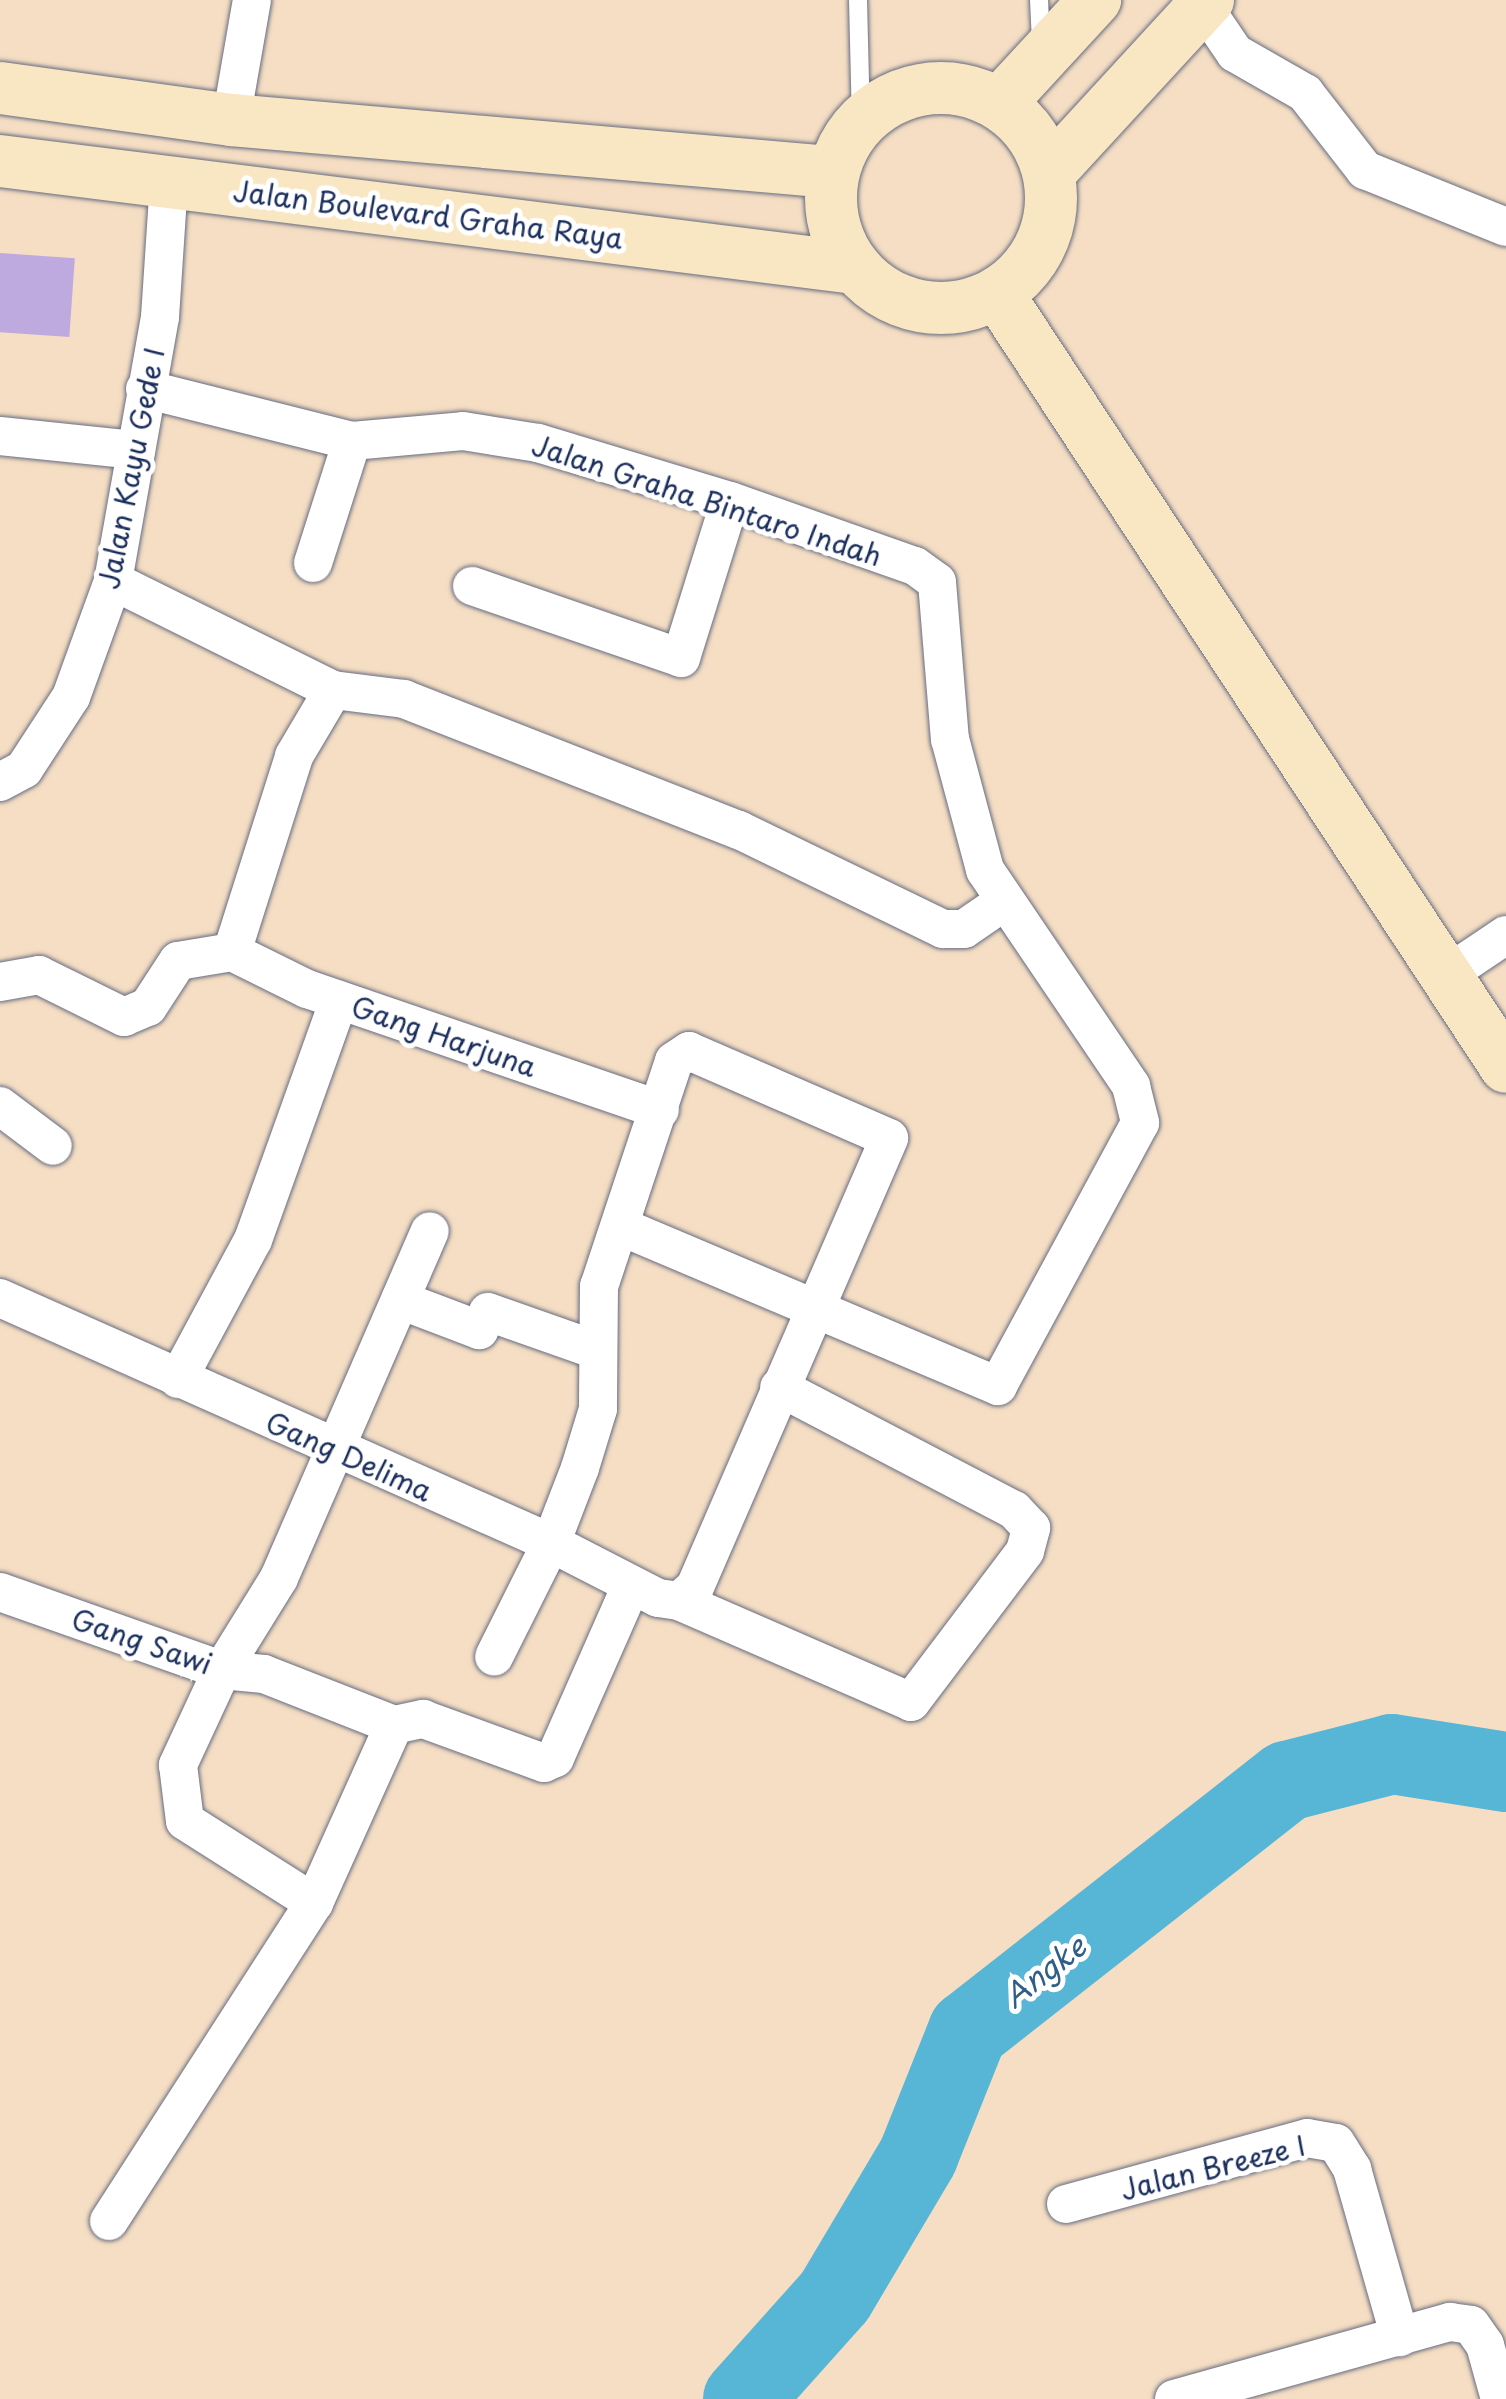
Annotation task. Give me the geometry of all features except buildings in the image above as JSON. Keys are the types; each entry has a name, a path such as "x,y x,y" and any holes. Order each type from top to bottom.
{"main road":[{"path":"999,104 1096,0"},
{"path":"1049,173 1205,3"},
{"path":"0,88 231,120 832,172"},
{"path":"942,88 999,104 1031,134 1049,173 1042,242 997,293 938,308 879,289 856,268 832,224 832,172 861,122 912,91 942,88"},
{"name":"Jalan Boulevard Graha Raya","path":"0,161 856,268"},
{"path":"997,293 1506,1067"}],"street":[{"path":"231,120 252,0"},
{"path":"1205,3 1235,53 1305,93 1365,170 1506,226"},
{"name":"Jalan Kayu Gede I","path":"0,782 24,769 71,697 113,581 160,317 169,181"},
{"name":"Jalan Graha Bintaro Indah","path":"145,389 352,441 482,434 730,501 915,566 938,582 950,739 968,819 1002,903"},
{"path":"0,436 136,450"},
{"path":"313,563 352,441"},
{"path":"472,586 681,658 730,501"},
{"path":"113,581 333,690 404,699 740,830 944,929 964,929 1002,903 1131,1086 1140,1123 1008,1381 998,1386 624,1228"},
{"path":"0,982 38,976 124,1017 148,1007 178,961 232,952 294,756 333,690"},
{"path":"1448,974 1506,935"},
{"name":"Gang Harjuna","path":"232,952 339,1000 660,1110"},
{"path":"178,1380 253,1240 339,1000"},
{"path":"494,1657 551,1543 598,1408 599,1286 624,1228 674,1061 689,1051 889,1138 687,1594"},
{"path":"0,1106 54,1146"},
{"name":"Gang Sawi","path":"0,1592 222,1670 279,1578 430,1232"},
{"name":"Gang Delima","path":"0,1298 332,1450 551,1543 632,1586 687,1594 911,1702 1025,1551 1031,1528 1014,1510 779,1387"},
{"path":"400,1300 480,1330 488,1312 596,1350"},
{"path":"314,1904 184,1821 178,1765 222,1670 264,1674 394,1725 423,1719 544,1763 556,1758 632,1586"},
{"path":"109,2221 314,1904 394,1725"},
{"name":"Jalan Breeze I","path":"1066,2204 1307,2138 1336,2143 1352,2169 1400,2336"},
{"path":"1174,2399 1400,2336 1471,2325 1501,2389"}],"lane":[{"path":"858,0 861,122"},
{"path":"1039,0 1042,58"}],"waterway":[{"name":"Angke","path":"743,2399 835,2296 918,2156 968,2031 1287,1781 1392,1754 1506,1772"}]}
